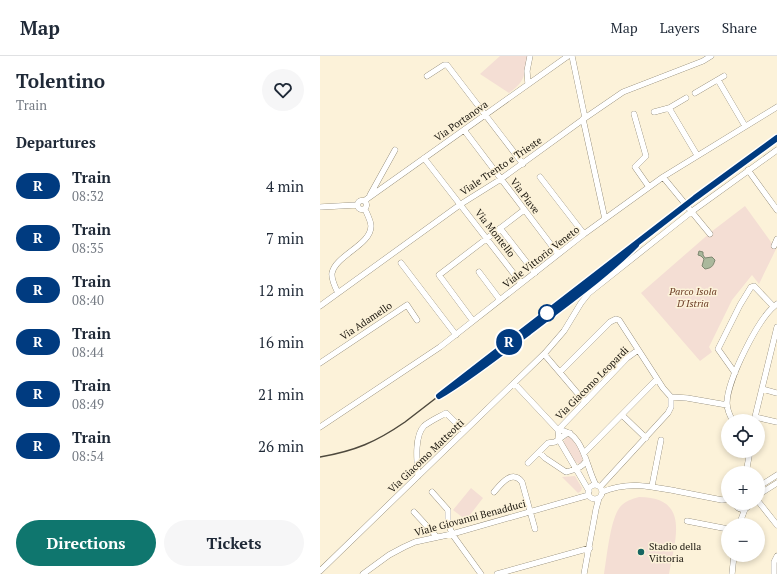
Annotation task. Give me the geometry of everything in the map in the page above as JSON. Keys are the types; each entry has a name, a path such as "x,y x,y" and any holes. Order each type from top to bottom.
{"street":[{"path":"528,84 527,71 530,56"},
{"name":"Via Portanova","path":"320,207 357,204 360,201 364,201 568,56"},
{"path":"572,56 604,219"},
{"path":"697,56 703,61"},
{"name":"Viale Trento e Trieste","path":"320,306 461,204 523,164 623,92 703,61 711,56"},
{"path":"427,76 444,65 447,65 523,164"},
{"path":"695,93 724,76"},
{"path":"718,80 745,126"},
{"path":"654,112 669,108 686,98"},
{"name":"Viale Vittorio Veneto","path":"321,424 440,347 584,234 663,177 777,107"},
{"path":"669,108 697,156"},
{"path":"634,114 646,156 635,167 649,187"},
{"name":"Via Piave","path":"464,130 558,254"},
{"path":"369,196 395,150"},
{"name":"Via Giacomo Matteotti","path":"320,571 544,354 564,331 581,303 589,294 691,212 777,150"},
{"name":"Via Montello","path":"424,158 522,283"},
{"path":"748,170 777,210"},
{"path":"540,177 584,234"},
{"path":"663,177 710,234"},
{"path":"338,293 332,274 334,269 338,263 370,233 372,225 365,209 367,205 364,201"},
{"path":"357,204 359,209 365,209"},
{"path":"473,321 439,275 524,210"},
{"path":"500,228 535,273"},
{"path":"774,246 777,239"},
{"path":"401,263 456,335"},
{"path":"479,272 500,300"},
{"path":"730,414 727,405 731,381 735,373 757,328 775,305 754,286 740,305 718,350 735,373"},
{"name":"Via Adamello","path":"320,363 407,305 417,320"},
{"path":"560,372 610,322 619,320 663,388 671,397 672,404 670,410 600,490 595,499 589,494"},
{"path":"755,414 777,327"},
{"name":"Via Giacomo Leopardi","path":"558,430 628,357 638,350"},
{"path":"544,354 585,402"},
{"path":"584,453 657,379"},
{"path":"514,383 558,430 559,440 596,509"},
{"path":"650,387 655,386 663,388"},
{"path":"762,390 777,393"},
{"path":"671,397 681,397 727,405"},
{"path":"418,476 417,441 420,431 425,425 446,413 464,431"},
{"path":"622,415 646,438"},
{"path":"765,420 777,422"},
{"path":"558,430 563,430 570,433 577,440 600,490 584,574"},
{"path":"528,463 548,443 559,440 566,434 570,433"},
{"path":"652,486 661,440"},
{"path":"539,452 545,458 566,472 576,470 584,465 586,461"},
{"path":"765,482 777,475"},
{"path":"494,492 506,479 513,477 518,478 522,482 535,529"},
{"path":"765,491 777,483"},
{"path":"589,494 592,486 600,490 628,485 644,485 721,499"},
{"path":"432,492 449,511 448,522 452,534 481,574"},
{"name":"Viale Giovanni Benadduci","path":"366,573 389,555 404,547 589,494"},
{"path":"765,510 777,525"},
{"path":"414,512 437,537"},
{"path":"687,521 721,528"},
{"path":"497,574 588,549"},
{"path":"774,574 774,562 777,556"},
{"path":"732,574 733,562"}],"green space":[{"path":"500,56 528,56 525,73 519,85 509,93 480,74"},
{"name":"Parco Isola D'Istria","path":"745,206 776,249 759,284 752,275 732,300 709,347 712,352 700,361 641,293 711,232"},
{"path":"569,436 581,452 582,463 579,464 574,461 563,442"},
{"path":"575,476 582,488 578,493 562,477"},
{"path":"471,488 483,498 466,520 453,510"},
{"name":"Stadio della Vittoria","path":"639,497 655,499 666,504 673,512 676,523 676,535 669,574 604,574 611,529 617,513 624,503"}],"shaded area":[{"path":"699,251 703,252 705,258 712,257 715,260 712,267 705,269 702,266 704,259 698,255"}],"railway":[{"path":"320,457 344,452 365,445 405,422 695,198 777,138"}],"train":[{"name":"R","path":"636,245 620,260 550,316 463,381 439,396 695,198 777,138"}],"place":[{"name":"Stadio della Vittoria","path":"641,552"}]}
